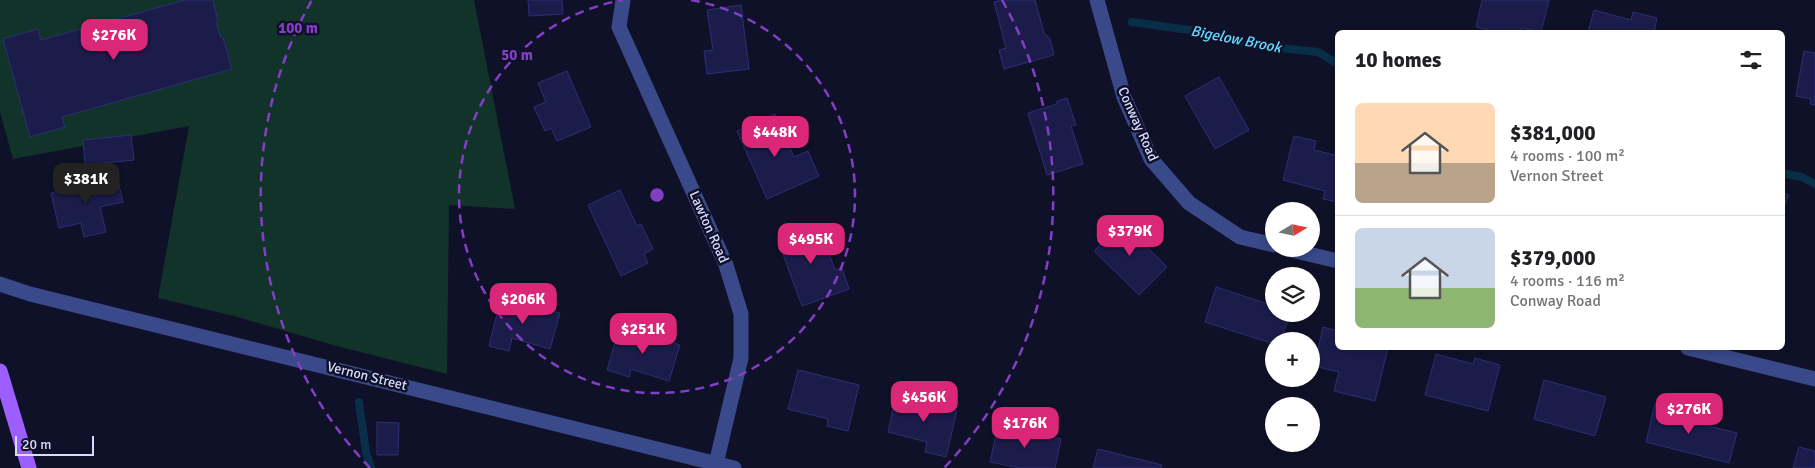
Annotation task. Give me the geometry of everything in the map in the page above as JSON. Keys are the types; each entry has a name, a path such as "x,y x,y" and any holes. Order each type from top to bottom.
{"main road":[{"path":"0,371 29,468"}],"street":[{"name":"Lawton Road","path":"623,0 619,27 726,265 741,314 741,358 715,466"},
{"name":"Conway Road","path":"1097,0 1124,97 1151,159 1189,203 1240,237 1265,244"},
{"path":"1320,257 1335,260"},
{"name":"Vernon Street","path":"0,284 30,294 394,383 715,466 734,468"},
{"path":"1696,350 1815,379"}],"green space":[{"path":"0,0 474,0 515,209 449,205 447,374 333,345 234,316 158,298 189,126 13,159 0,112"}],"building":[{"path":"185,0 213,0 218,21 216,22 232,69 62,117 65,127 30,137 3,39 38,29 41,40"},
{"path":"528,0 562,0 563,14 529,16"},
{"path":"1002,0 1035,0 1044,33 1050,39 1054,55 1004,69 999,50 1006,48 994,2"},
{"path":"1482,0 1549,0 1542,30 1521,28 1520,30 1489,30 1476,27"},
{"path":"741,5 749,69 707,74 704,51 713,50 707,10"},
{"path":"1594,10 1631,20 1633,12 1657,18 1654,30 1589,30"},
{"path":"1804,51 1815,53 1815,105 1810,104 1811,99 1796,96"},
{"path":"567,71 591,127 557,141 551,128 545,131 534,107 546,102 538,83"},
{"path":"1219,77 1249,130 1215,149 1185,96"},
{"path":"1067,98 1076,125 1071,126 1083,164 1047,175 1028,113 1057,104 1057,101"},
{"path":"775,114 794,157 808,151 819,176 767,199 737,131"},
{"path":"131,135 134,160 85,165 83,140"},
{"path":"1294,136 1316,141 1314,150 1335,155 1335,201 1323,199 1325,191 1283,180"},
{"path":"117,177 123,202 100,207 106,232 84,237 81,223 59,228 51,193"},
{"path":"620,190 637,226 641,224 653,249 644,254 648,263 621,276 588,205"},
{"path":"1785,193 1789,195 1785,204"},
{"path":"1124,219 1143,237 1140,240 1167,267 1139,295 1095,252"},
{"path":"818,223 835,270 842,268 849,289 802,306 777,238"},
{"path":"1216,287 1265,303 1265,322 1287,322 1284,332 1265,332 1265,341 1205,322"},
{"path":"501,298 560,313 550,349 512,338 509,351 489,346"},
{"path":"620,326 680,345 669,381 631,369 629,377 607,370"},
{"path":"1323,327 1335,330 1335,350 1388,350 1375,401 1334,391 1339,372 1320,367 1320,340"},
{"path":"1436,354 1473,364 1475,358 1500,365 1488,411 1425,395"},
{"path":"798,370 859,385 848,431 827,426 828,419 788,409"},
{"path":"1544,380 1606,397 1595,436 1534,419"},
{"path":"896,395 957,410 946,457 925,452 927,442 888,432"},
{"path":"1655,404 1682,411 1680,419 1737,433 1729,463 1646,442"},
{"path":"377,422 399,423 398,455 377,455"},
{"path":"998,426 1061,439 1055,468 1020,468 990,462"},
{"path":"1799,447 1815,451 1815,468 1793,468"},
{"path":"1098,449 1162,465 1161,468 1093,468"}],"waterway":[{"name":"Bigelow Brook","path":"1132,22 1211,33 1251,45 1318,52 1335,62"},
{"name":"Bigelow Brook","path":"1785,174 1802,177 1815,184"},
{"path":"359,402 366,452 371,468"}]}
